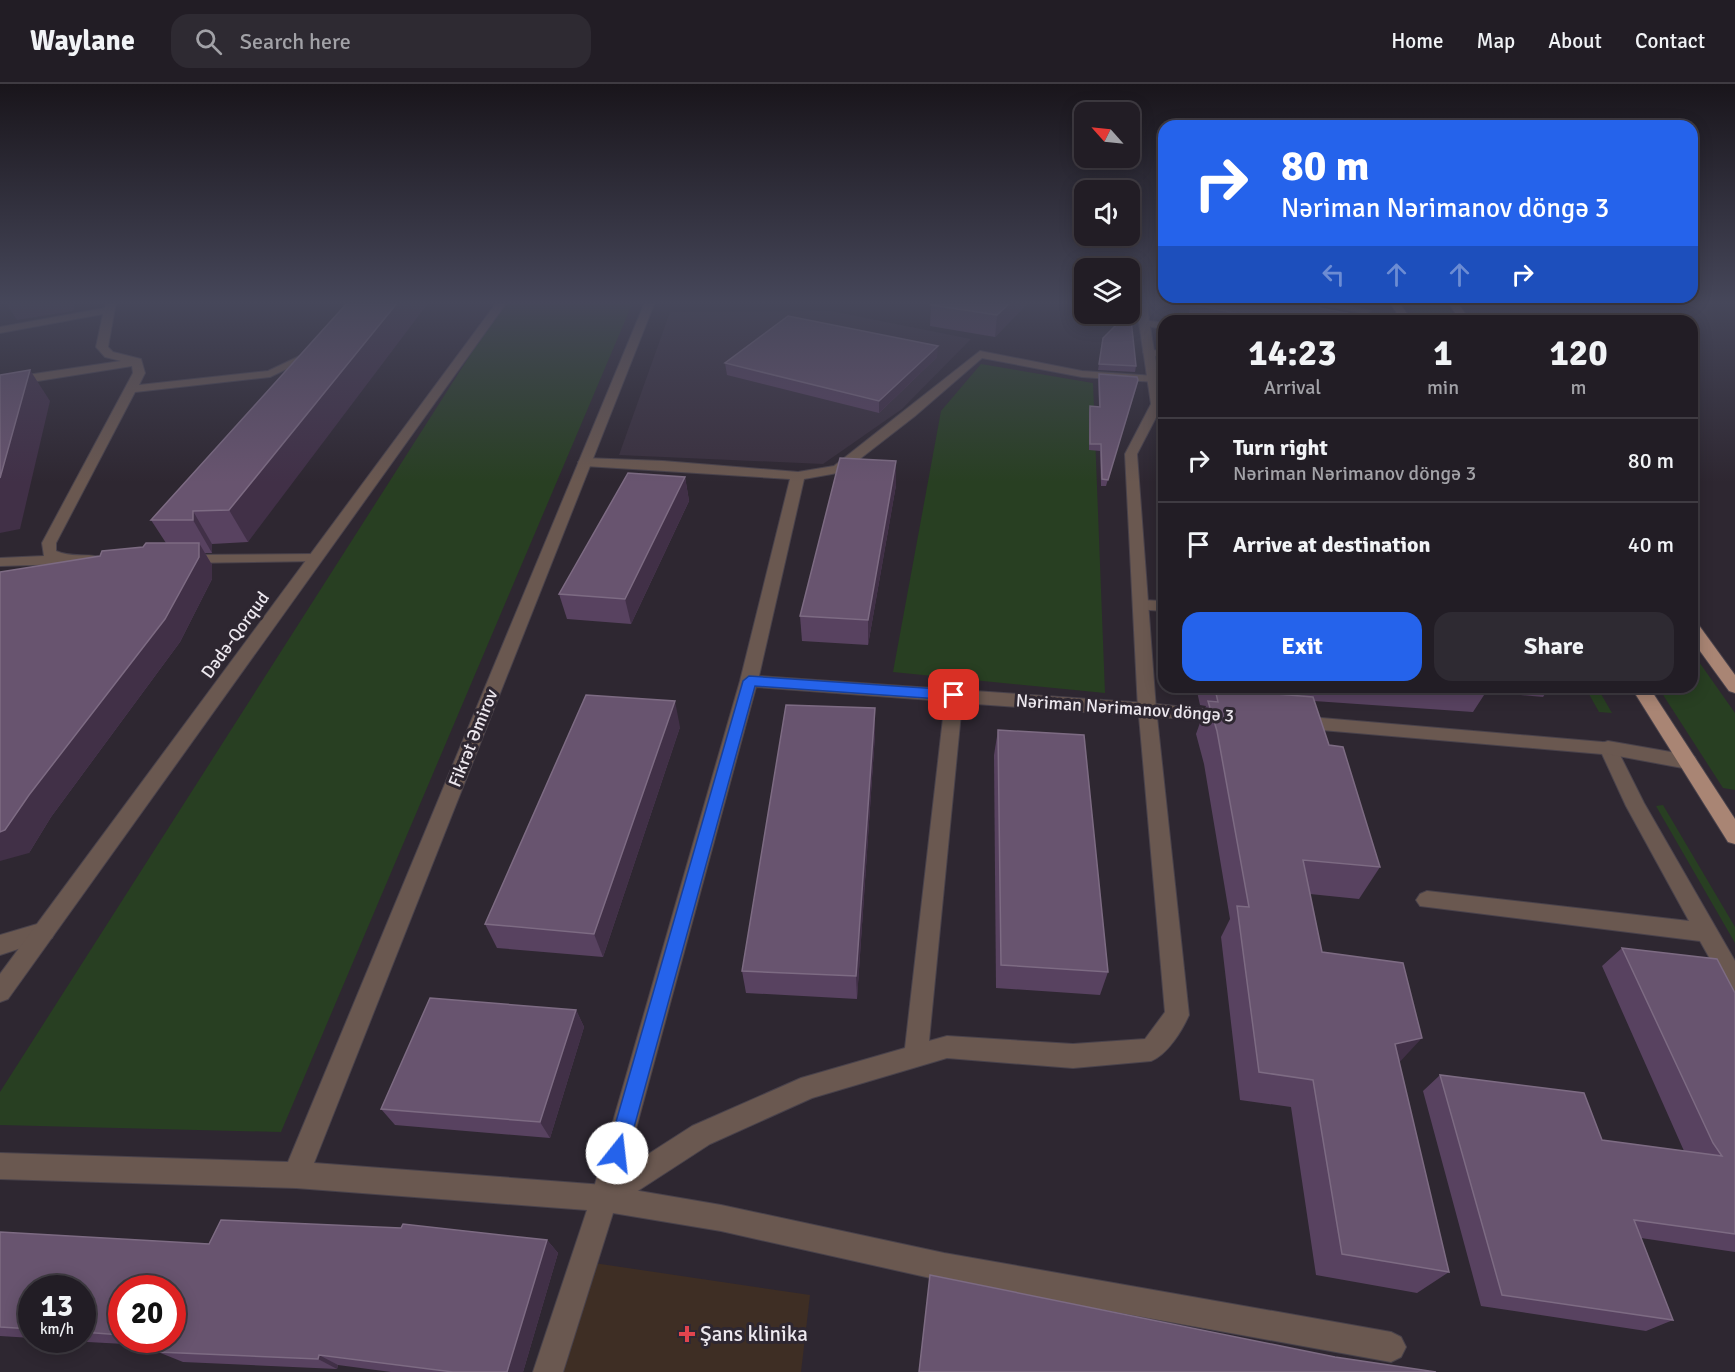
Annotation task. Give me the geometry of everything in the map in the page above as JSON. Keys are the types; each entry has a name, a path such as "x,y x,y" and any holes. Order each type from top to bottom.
{"main road":[{"path":"1698,636 1735,687"},
{"path":"1644,693 1735,836"}],"street":[{"path":"0,383 130,362"},
{"path":"63,560 48,553 49,543 139,373 137,362"},
{"path":"130,389 270,374 294,362"},
{"name":"Dədə-Qorqud","path":"0,992 458,362"},
{"name":"Fikrət Əmirov","path":"296,1175 626,362"},
{"path":"585,462 663,465 798,476 838,469 911,413 971,362"},
{"path":"1021,362 1082,374 1155,379"},
{"path":"1151,362 1158,395"},
{"path":"604,1198 701,1135 810,1088 947,1047 1073,1056 1151,1050 1177,1015 1147,709 1131,454 1158,408"},
{"path":"548,1372 604,1198 749,681 798,476"},
{"path":"166,559 315,558"},
{"path":"0,562 109,560"},
{"path":"1141,605 1158,606"},
{"name":"Nəriman Nərimanov döngə 3","path":"749,681 1242,717"},
{"path":"916,1056 954,695"},
{"path":"1277,720 1608,748 1688,762"},
{"path":"1608,748 1636,806 1735,982"},
{"path":"1427,900 1707,932"},
{"path":"0,945 44,931"},
{"path":"0,1166 296,1175 604,1198 721,1218 956,1269 1391,1347"}],"shaded area":[{"path":"652,362 948,362 902,409 823,464 619,455"},
{"name":"Şans klinika","path":"587,1262 810,1295 801,1372 558,1372"}],"green space":[{"path":"466,362 608,362 281,1132 0,1125 0,1092"},
{"path":"981,364 1093,383 1105,693 893,672 941,411"},
{"path":"1698,661 1735,713 1735,790 1723,788 1662,693 1698,693"},
{"path":"1588,693 1600,693 1612,713 1599,712"},
{"path":"1663,805 1735,927 1735,943 1656,806"}],"building":[{"path":"294,362 349,362 229,510 193,511 193,520 151,520"},
{"path":"726,362 921,362 879,401"},
{"path":"1099,362 1136,362 1136,366 1099,364"},
{"path":"30,370 0,478 0,375"},
{"path":"1099,374 1137,377 1138,380 1108,480 1102,479 1101,444 1090,444 1090,406 1100,407"},
{"path":"840,458 896,461 868,620 800,616"},
{"path":"628,473 685,477 625,599 559,594"},
{"path":"146,543 199,543 199,557 165,619 29,795 5,830 0,832 0,572 100,556 102,551 143,547"},
{"path":"1216,693 1264,693 1313,697 1329,745 1343,747 1380,867 1303,860 1322,952 1403,963 1422,1038 1395,1044 1449,1272 1342,1254 1313,1080 1259,1072 1237,906 1249,907 1217,731 1208,701 1218,702"},
{"path":"586,695 675,701 594,934 485,924"},
{"path":"786,705 875,708 856,976 742,971"},
{"path":"998,730 1084,735 1108,972 1001,965"},
{"path":"1622,948 1717,959 1735,993 1735,1234 1634,1220 1673,1320 1502,1295 1440,1075 1584,1093 1602,1140 1722,1156 1713,1143"},
{"path":"430,998 576,1010 540,1122 381,1109"},
{"path":"221,1220 401,1228 403,1224 547,1240 507,1372 453,1372 319,1355 318,1359 181,1353 186,1353 186,1275 108,1275 108,1334 96,1333 96,1275 18,1275 18,1328 0,1327 0,1232 209,1244"},
{"path":"930,1275 1335,1357 1436,1372 919,1372"}],"place":[{"name":"Şans klinika","path":"687,1334"}],"route":[{"path":"617,1153 749,681 954,695"}]}
